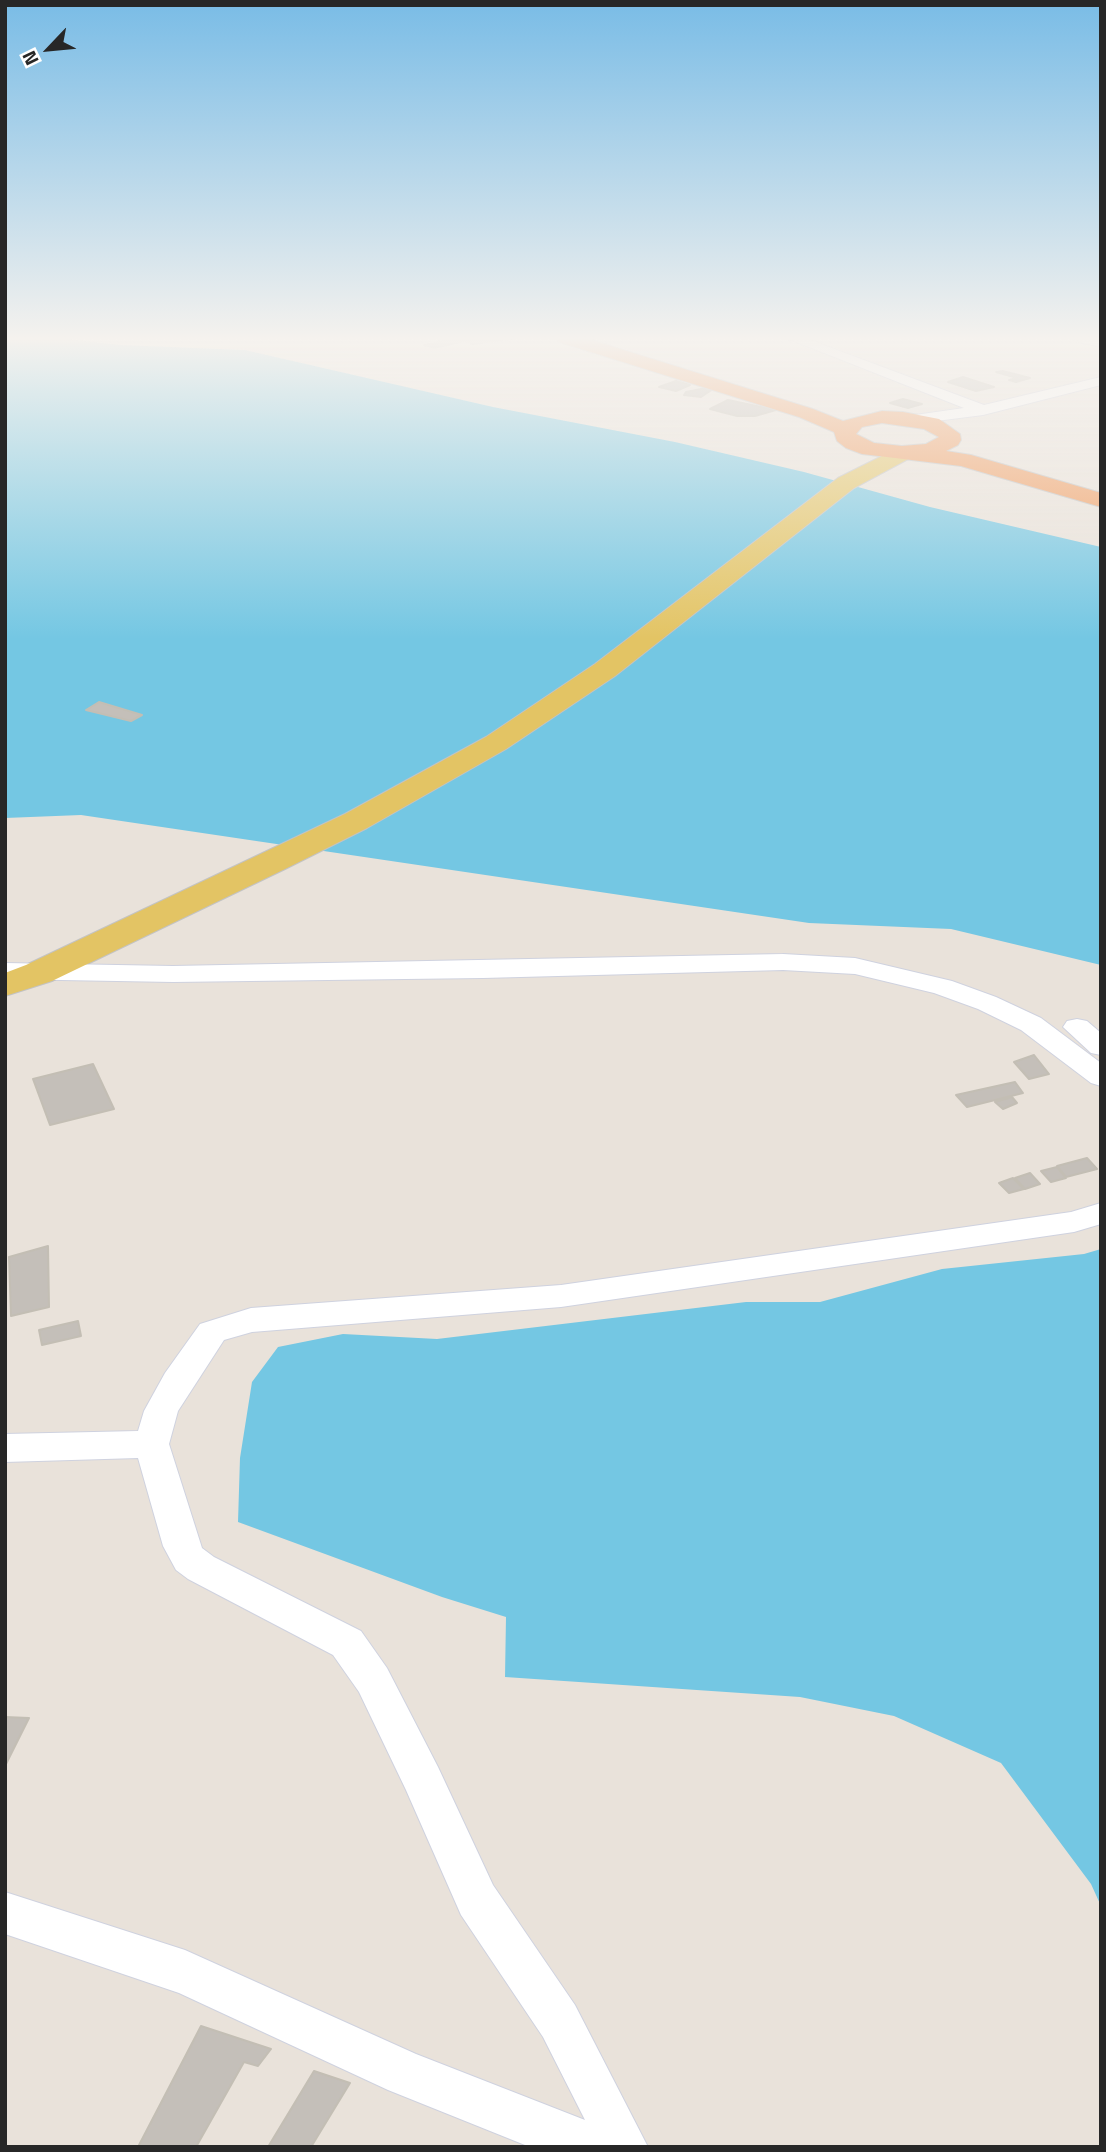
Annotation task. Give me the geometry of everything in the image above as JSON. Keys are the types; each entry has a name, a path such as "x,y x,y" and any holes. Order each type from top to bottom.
{"highway":[{"path":"855,438 880,451 963,460 1101,500"},
{"path":"907,453 939,447 948,438"},
{"path":"952,438 997,460 1101,490"}],"main road":[{"path":"5,959 278,839 451,748 582,663 740,545 833,472 845,459 849,438"},
{"path":"5,985 39,973 356,821 496,743 605,670 846,483 907,453"}],"street":[{"path":"5,971 173,974 783,962 855,966 943,987 987,1003 1031,1024 1101,1077"},
{"path":"1077,1027 1101,1047"},
{"path":"624,2147 559,2021 477,1900 423,1780 373,1680 347,1643 201,1569 188,1559 151,1444 162,1411 177,1382 212,1332 251,1321 561,1296 1074,1222 1101,1213"},
{"path":"5,1447 151,1444"},
{"path":"5,1913 185,1973 405,2073 591,2147"}],"water":[{"path":"5,438 656,438 804,472 930,507 1101,547 1101,965 951,929 809,923 81,815 5,818"},
{"path":"1101,1249 1101,1906 1091,1884 1001,1763 894,1716 800,1697 505,1677 506,1617 442,1597 238,1522 240,1458 252,1382 278,1347 343,1334 437,1339 746,1302 820,1302 942,1269 1084,1254"}],"building":[{"path":"99,702 142,715 131,721 86,710"},
{"path":"1034,1055 1049,1074 1029,1079 1014,1062"},
{"path":"93,1064 114,1109 50,1125 33,1079"},
{"path":"1015,1082 1023,1093 967,1107 956,1095"},
{"path":"1012,1097 1017,1103 1003,1109 995,1102"},
{"path":"1087,1158 1097,1169 1066,1177 1057,1166"},
{"path":"1057,1167 1066,1178 1051,1182 1041,1171"},
{"path":"1030,1173 1040,1184 1025,1189 1015,1178"},
{"path":"1013,1178 1024,1189 1009,1193 999,1183"},
{"path":"48,1246 49,1307 11,1316 9,1257"},
{"path":"78,1321 81,1336 42,1345 39,1330"},
{"path":"5,1717 29,1718 5,1766"},
{"path":"201,2026 271,2049 258,2066 244,2062 196,2147 138,2147"},
{"path":"314,2071 350,2083 311,2147 268,2147"}]}
